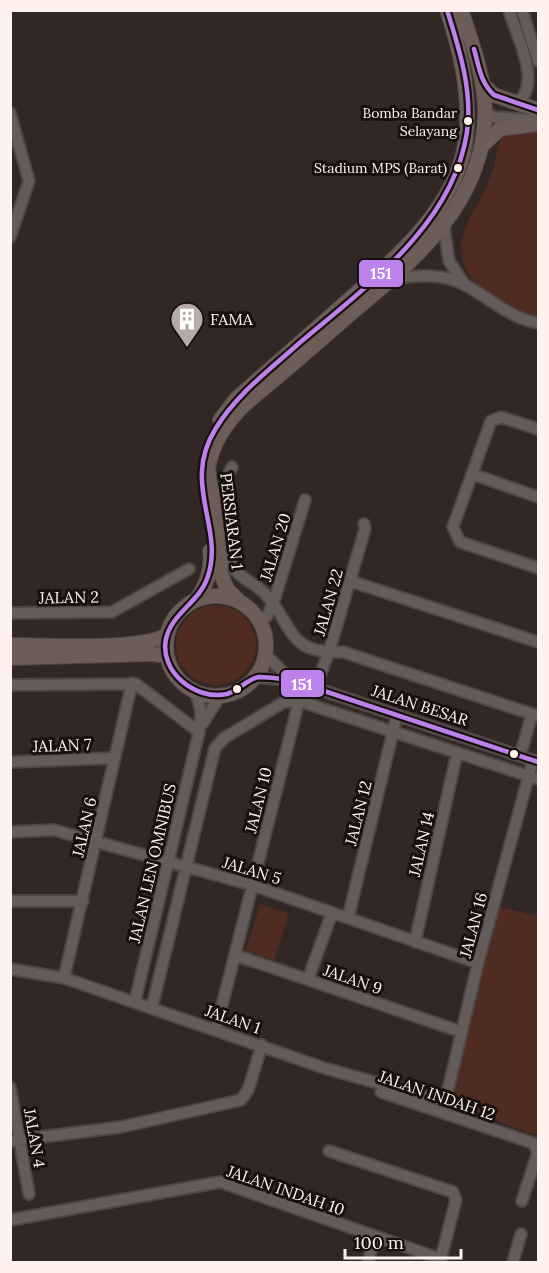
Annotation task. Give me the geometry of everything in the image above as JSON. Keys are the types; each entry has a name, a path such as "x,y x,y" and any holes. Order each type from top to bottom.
{"main road":[{"name":"PERSIARAN 1","path":"197,599 207,583 211,567 200,472 206,445 219,422 236,399 408,245 432,214 453,178 462,156 467,130 465,85 453,26 447,10"},
{"name":"PERSIARAN 1","path":"240,602 227,589 221,574 209,481 211,452 221,433 244,405 393,279 444,227 468,186 481,148 485,112 482,84 461,10"},
{"path":"453,26 465,52 475,98 485,112"},
{"path":"482,84 494,95 538,110"},
{"path":"481,148 500,129 538,122"},
{"path":"453,178 468,186"},
{"path":"212,596 227,597 240,602 259,620 264,631 265,654 255,676 246,686 220,696 196,691 177,677 167,656 167,635 178,614 197,599 212,596"},
{"path":"10,645 130,644 151,642 167,635"},
{"path":"10,658 152,654 167,656"}],"street":[{"path":"509,10 532,73 524,97 517,103"},
{"path":"522,10 538,61"},
{"path":"485,112 493,117 538,122"},
{"path":"10,113 29,181 10,237"},
{"path":"444,227 449,261 464,284"},
{"path":"393,279 429,275 464,284 511,314 538,323"},
{"path":"538,429 495,417 490,421 453,527 460,542 538,568"},
{"path":"232,467 223,487 222,499 228,555 233,568 245,581 266,594 295,638 321,652 343,652 535,715 520,756"},
{"path":"472,474 538,497"},
{"name":"JALAN 20","path":"273,604 305,500"},
{"name":"JALAN 22","path":"310,686 329,652 364,524"},
{"name":"JALAN 2","path":"10,613 112,612 189,569"},
{"path":"350,581 538,642"},
{"path":"259,620 267,616 273,604"},
{"name":"JALAN BESAR","path":"265,654 291,680"},
{"name":"JALAN BESAR","path":"255,676 291,680 536,761"},
{"path":"10,685 132,683 199,732"},
{"name":"JALAN 6","path":"64,978 132,683"},
{"name":"JALAN 10","path":"216,1029 299,701 310,686"},
{"name":"JALAN LEN OMNIBUS","path":"135,1001 199,732 201,712 196,691"},
{"name":"JALAN LEN OMNIBUS","path":"199,732 220,696"},
{"path":"152,1007 218,742 284,702 299,701 534,777"},
{"name":"JALAN 12","path":"348,918 397,715"},
{"name":"JALAN 14","path":"415,942 457,753"},
{"name":"JALAN 7","path":"10,762 115,758"},
{"name":"JALAN 16","path":"444,1098 478,963 534,777 536,761"},
{"name":"JALAN 5","path":"10,832 54,830 168,861 252,885 478,963"},
{"path":"10,901 83,901"},
{"path":"308,979 332,913"},
{"name":"JALAN 9","path":"235,955 462,1032"},
{"name":"JALAN 1","path":"10,969 64,978 324,1068 432,1100 444,1098"},
{"path":"15,1141 121,1127 241,1100 248,1090 261,1045"},
{"name":"JALAN INDAH 12","path":"324,1068 329,1074 534,1143 538,1152"},
{"name":"JALAN 4","path":"10,1087 15,1141 29,1194"},
{"path":"329,1151 453,1192 456,1200 441,1261"},
{"path":"522,1201 538,1152"},
{"name":"JALAN INDAH 10","path":"10,1220 220,1182 441,1261"},
{"path":"513,1263 521,1234"},
{"path":"368,1263 375,1237"}],"shaded area":[{"path":"538,127 538,316 509,305 481,287 470,275 463,262 461,246 465,229 493,171 500,141 507,133"},
{"path":"208,605 224,605 245,616 256,637 256,653 245,674 224,685 208,685 194,679 182,667 176,653 176,637 182,623 194,611"},
{"path":"260,904 289,913 274,960 246,951"},
{"path":"497,906 538,916 538,1136 449,1103"}],"transit line":[{"name":"151","path":"447,10 460,55 468,101 467,132 458,166 444,197 425,226 402,252 376,278 253,384 216,428 206,449 202,468 202,487 211,542 211,560 207,579 198,595 173,622 166,639 165,651 174,673 182,682 203,693 227,694 259,677 291,680 538,762"},
{"name":"151","path":"474,49 483,79 494,95 538,110"}],"place":[{"name":"Bomba Bandar Selayang","path":"468,121"},
{"name":"Stadium MPS (Barat)","path":"458,168"},
{"name":"FAMA","path":"187,348"}]}
